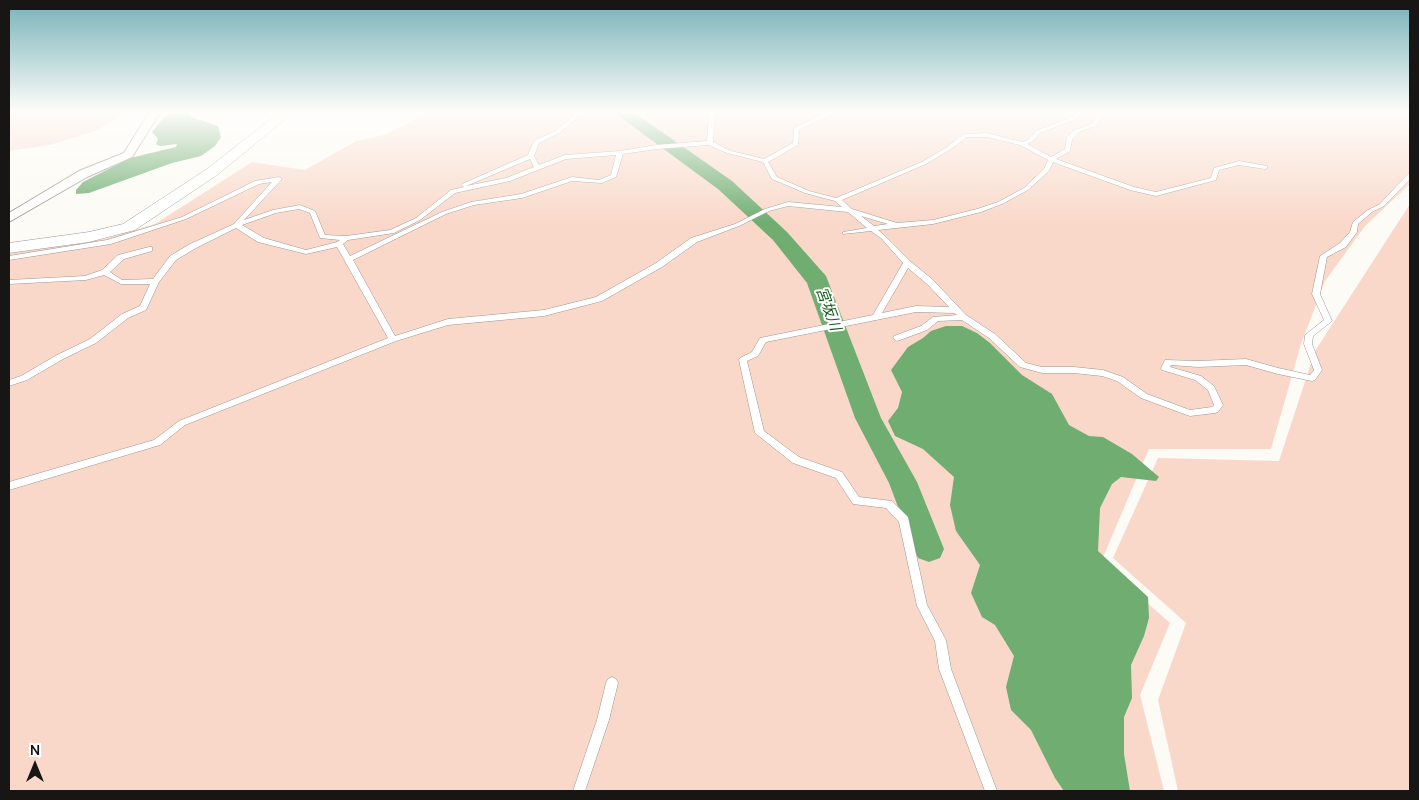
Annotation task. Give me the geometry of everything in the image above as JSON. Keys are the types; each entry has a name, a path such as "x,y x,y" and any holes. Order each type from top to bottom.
{"street":[{"path":"9,218 83,174 128,155 133,148"},
{"path":"9,248 89,237 129,226 212,172 242,148"}],"lane":[{"path":"9,383 24,378 60,357 93,342 124,316 143,308 155,281 173,258 236,225 275,211 300,206 314,212 322,237 346,238 392,232 418,219 453,191 531,156 534,148"},
{"path":"453,191 508,180 564,157 620,153 648,148"},
{"path":"722,148 765,161 788,148"},
{"path":"837,200 924,162 948,148"},
{"path":"1030,148 1051,159 1132,189 1156,194 1214,179 1216,169 1239,163 1265,167"},
{"path":"845,233 933,222 979,211 1000,203 1026,189 1047,170 1051,159 1068,148"},
{"path":"349,259 444,213 473,203 522,196 572,179 600,182 614,176 620,153"},
{"path":"531,156 538,168"},
{"path":"765,161 774,178 806,192 837,200 874,229 960,313 992,336 1023,365 1042,370 1074,370 1103,373 1120,378 1144,396 1190,413 1215,410 1219,405 1211,388 1198,378 1165,368 1168,362 1198,364 1246,362 1312,378 1318,370 1308,344 1309,335 1328,321 1316,294 1324,256 1343,245 1353,232 1355,223 1370,211 1382,205 1410,175"},
{"path":"9,258 108,242 184,218 257,182 279,179 236,225"},
{"path":"9,486 157,443 182,424 393,339 448,322 544,312 599,299 659,265 694,240 736,225 767,210 788,204 849,210 897,225"},
{"path":"236,225 261,240 306,252 339,244 346,238"},
{"path":"339,244 393,339"},
{"path":"9,282 86,278 105,272 121,258 149,249"},
{"path":"876,317 907,263"},
{"path":"105,272 121,282 155,281"},
{"path":"960,313 916,309 763,340 756,354 743,360 760,433 796,460 839,475 856,501 889,504 904,520 922,606 940,640 945,670 991,791"},
{"path":"897,338 924,328 936,319 960,313"},
{"path":"579,791 603,720 612,683"}],"shaded area":[{"path":"9,148 27,148 9,151"},
{"path":"170,148 212,148 201,156 172,163 89,193 76,194 76,190 83,182 130,158"},
{"path":"343,148 1410,148 1410,184 1365,226 1325,281 1301,344 1271,449 1149,449 1101,562 1170,623 1140,695 1164,791 9,791 9,253 105,239 155,224 252,162 305,170"},
{"path":"1410,204 1410,791 1178,791 1158,700 1186,623 1113,558 1158,458 1279,461 1315,351"},
{"path":"946,326 962,326 977,333 990,343 1022,375 1052,394 1069,425 1089,436 1103,437 1132,454 1159,477 1156,481 1121,477 1112,484 1100,508 1098,551 1148,597 1149,618 1144,636 1131,665 1132,698 1124,717 1124,754 1130,791 1064,791 1055,778 1031,730 1011,710 1006,687 1014,656 995,625 982,617 971,593 980,565 956,531 950,505 954,477 923,449 895,436 888,421 898,408 902,392 891,370 908,347 931,331"}],"waterway":[{"name":"宮坂川","path":"673,148 725,185 780,236 818,281 868,418 903,482 929,549"}]}
